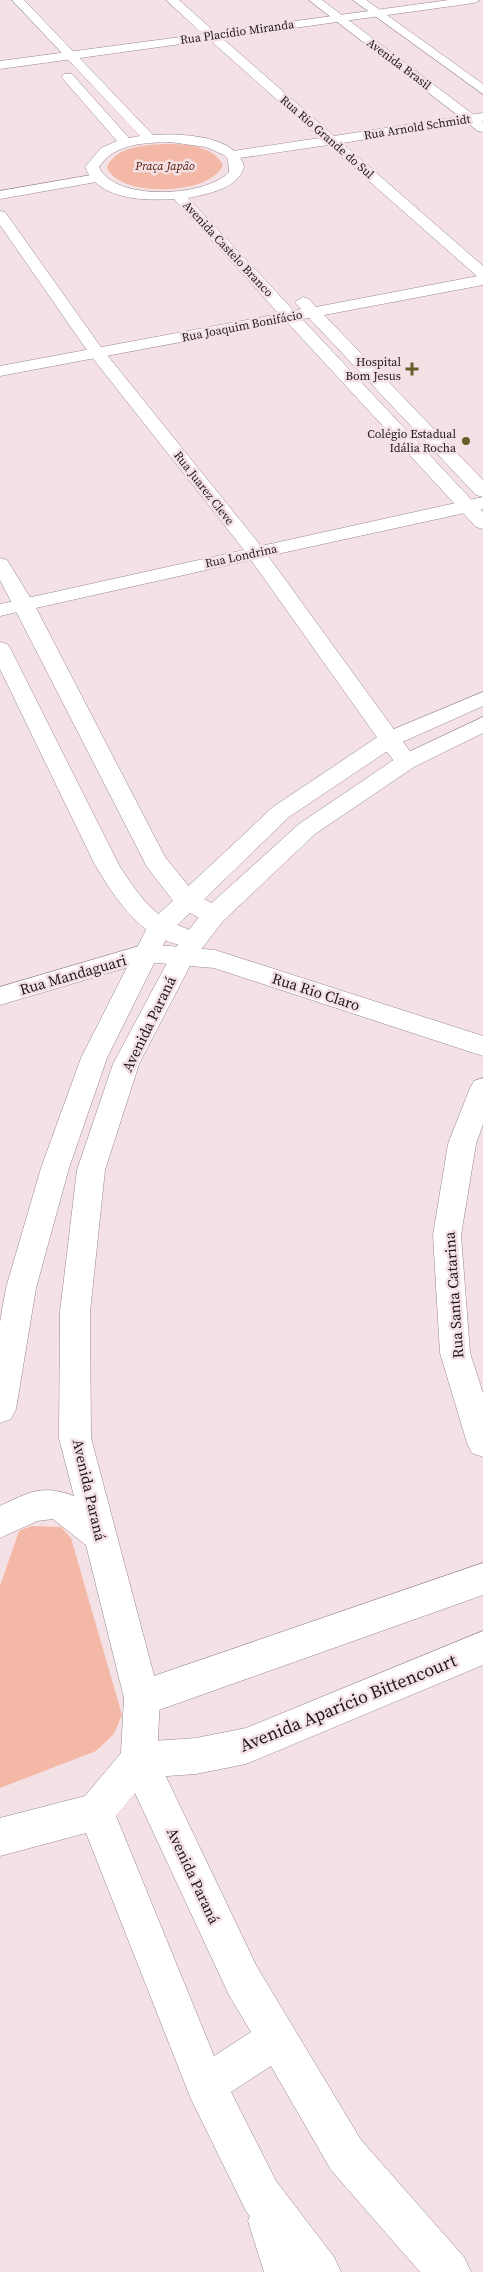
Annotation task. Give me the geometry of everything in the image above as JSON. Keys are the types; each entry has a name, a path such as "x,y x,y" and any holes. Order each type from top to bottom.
{"street":[{"path":"18,0 150,139"},
{"name":"Rua Rio Grande do Sul","path":"172,0 483,274"},
{"name":"Avenida Brasil","path":"315,0 477,118 483,128"},
{"name":"Avenida Brasil","path":"359,0 483,90"},
{"name":"Rua Placídio Miranda","path":"0,65 338,17 474,0"},
{"path":"20,22 37,20"},
{"path":"38,44 126,143"},
{"name":"Rua Arnold Schmidt","path":"232,155 477,118"},
{"path":"170,138 208,143 232,155 237,163 236,171 229,179 198,192 178,195 137,194 119,190 97,178 92,167 96,158 108,150 126,143 150,139 170,138"},
{"path":"0,195 97,178"},
{"name":"Avenida Castelo Branco","path":"198,192 212,206"},
{"name":"Avenida Castelo Branco","path":"178,195 290,316 476,505 483,523"},
{"name":"Rua Juarez Cleve","path":"0,215 98,353 256,553 406,762"},
{"name":"Rua Joaquim Bonifácio","path":"0,371 483,280"},
{"name":"Avenida Castelo Branco","path":"292,291 483,492"},
{"name":"Rua Londrina","path":"0,610 476,505"},
{"path":"0,564 24,604 156,861 186,900 214,915"},
{"path":"0,648 107,865 125,892 159,928 176,936 188,948"},
{"path":"0,1409 21,1288 55,1168 94,1058 159,928 186,900 281,812 390,740 483,698"},
{"name":"Avenida Paraná","path":"449,2272 346,2155 243,1981 139,1760 142,1698 75,1438 75,1312 91,1170 126,1064 188,948 214,915 307,828 406,762 483,724"},
{"name":"Rua Rio Claro","path":"146,953 188,948 215,959 483,1046"},
{"name":"Rua Mandaguari","path":"0,996 146,953"},
{"name":"Rua Santa Catarina","path":"483,1088 462,1144 447,1235 455,1353 483,1443"},
{"path":"0,1523 32,1506 51,1503 66,1507 100,1536"},
{"path":"142,1698 483,1580"},
{"name":"Avenida Aparício Bittencourt","path":"139,1760 196,1756 246,1746 483,1648"},
{"path":"0,1837 96,1812 139,1760"},
{"path":"96,1812 205,2085 261,2196 286,2272"},
{"path":"205,2085 277,2039"},
{"path":"261,2196 319,2272"}],"green space":[{"name":"Praça Japão","path":"163,144 188,145 204,149 218,158 223,165 215,175 201,183 165,189 129,185 115,178 107,168 116,156 130,148"},
{"path":"31,1526 61,1527 71,1538 122,1715 114,1734 96,1751 0,1788 0,1586 19,1531"}],"place":[{"name":"Hospital Bom Jesus","path":"412,369"},
{"name":"Colégio Estadual Idália Rocha","path":"466,441"}]}
